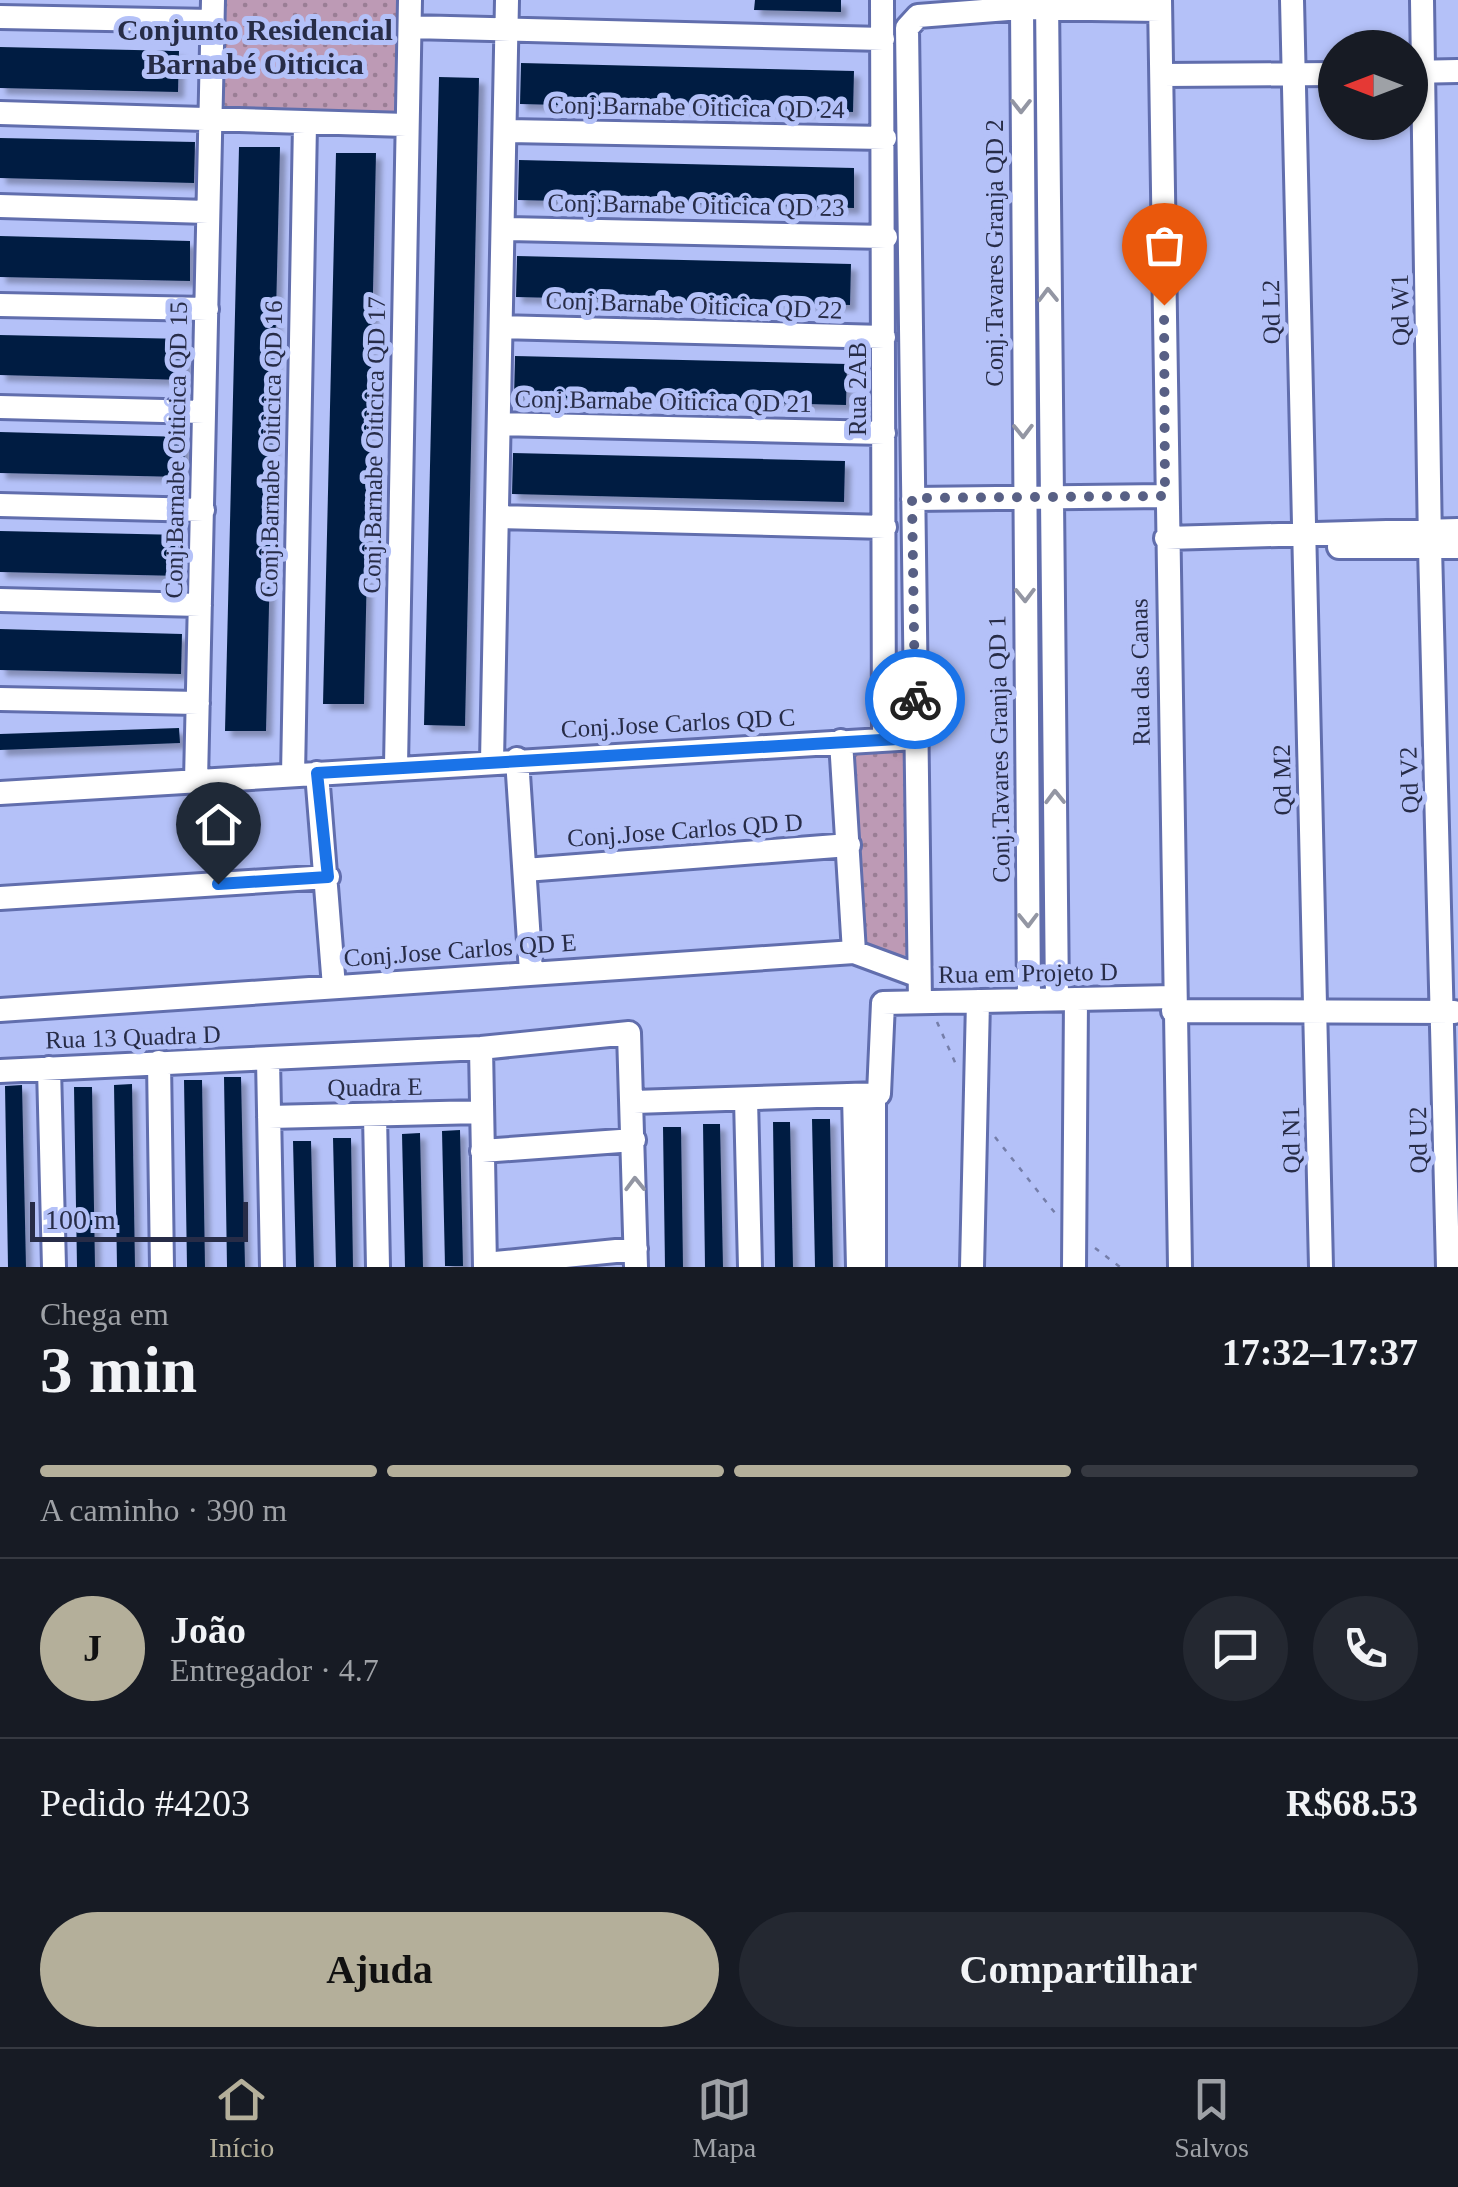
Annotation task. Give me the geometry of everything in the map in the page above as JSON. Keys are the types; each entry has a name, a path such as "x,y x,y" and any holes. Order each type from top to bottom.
{"street":[{"name":"Conj.Barnabe Oiticica QD 17","path":"396,766 410,0"},
{"path":"492,761 508,0"},
{"name":"Rua 2AB","path":"882,0 886,238 884,739"},
{"name":"Qd L2","path":"1292,0 1304,540"},
{"name":"Qd W1","path":"1420,30 1422,0"},
{"path":"1047,4 1052,497 1074,1267"},
{"path":"924,1002 919,976 906,33 918,16 1007,6 1160,5"},
{"name":"Rua das Canas","path":"1160,5 1180,1267"},
{"name":"Conj.Tavares Granja QD 2","path":"1007,6 1020,232 1024,498"},
{"path":"0,17 213,11"},
{"name":"Conj.Barnabe Oiticica QD 15","path":"196,781 213,11"},
{"path":"410,28 883,40"},
{"path":"1428,72 1458,71"},
{"path":"1162,75 1318,74"},
{"path":"0,114 406,126"},
{"name":"Conj.Barnabe Oiticica QD 16","path":"293,774 304,124"},
{"name":"Conj.Barnabe Oiticica QD 24","path":"506,131 885,138"},
{"name":"Qd W1","path":"1419,140 1430,539"},
{"path":"0,206 208,212"},
{"name":"Conj.Barnabe Oiticica QD 23","path":"504,228 886,238"},
{"path":"1020,232 1047,231"},
{"path":"0,305 207,310"},
{"name":"Conj.Barnabe Oiticica QD 22","path":"503,327 884,338"},
{"path":"0,408 204,412"},
{"name":"Conj.Barnabe Oiticica QD 21","path":"500,424 884,433"},
{"path":"912,498 1165,496"},
{"name":"Conj.Tavares Granja QD 1","path":"1024,498 1028,1000"},
{"path":"0,505 202,510"},
{"path":"499,518 885,526"},
{"path":"1430,539 1458,530"},
{"path":"1166,544 1430,539 1458,547"},
{"name":"Qd V2","path":"1430,539 1451,1012"},
{"name":"Qd M2","path":"1304,540 1316,1012"},
{"path":"0,600 200,604"},
{"path":"0,698 198,702"},
{"name":"Conj.Jose Carlos QD C","path":"0,792 915,738"},
{"path":"842,741 854,952"},
{"path":"517,759 531,972"},
{"path":"317,773 334,987"},
{"name":"Conj.Jose Carlos QD D","path":"525,870 849,846"},
{"path":"0,898 328,877"},
{"name":"Conj.Jose Carlos QD E","path":"0,1010 854,952 919,976"},
{"name":"Rua em Projeto D","path":"864,1095 879,1094 884,1003 1066,999 1316,1012 1451,1012"},
{"path":"972,1267 978,1001"},
{"name":"Qd N1","path":"1316,1012 1321,1267"},
{"name":"Qd U2","path":"1448,1267 1451,1012"},
{"name":"Rua 13 Quadra D","path":"0,1071 481,1048 631,1033 634,1102"},
{"path":"481,1048 485,1265 636,1258 634,1102 864,1095"},
{"path":"268,1059 272,1267"},
{"path":"159,1062 162,1267"},
{"path":"49,1068 54,1267"},
{"path":"858,1267 864,1095"},
{"path":"864,1095 874,1267"},
{"path":"746,1099 750,1267"},
{"name":"Quadra E","path":"269,1116 482,1112"},
{"path":"376,1115 378,1267"},
{"path":"482,1151 634,1140"}],"path":[{"path":"924,1002 959,1074"},
{"path":"975,1110 1033,1190 1073,1232 1120,1267"}],"shaded area":[{"path":"222,0 400,0 398,112 229,112 220,98"},
{"path":"905,744 912,951 901,958 864,947 850,747"}],"building":[{"path":"755,0 841,0 841,12 754,10"},
{"path":"0,47 179,51 178,92 0,88"},
{"path":"521,63 854,71 853,112 520,104"},
{"path":"439,77 479,78 465,726 424,725"},
{"path":"0,138 195,142 194,183 0,178"},
{"path":"239,147 280,147 266,731 225,731"},
{"path":"336,153 376,153 364,704 323,704"},
{"path":"519,160 854,168 854,208 518,200"},
{"path":"0,236 190,241 190,281 0,277"},
{"path":"517,256 851,264 850,305 516,297"},
{"path":"0,335 186,339 185,380 0,375"},
{"path":"515,356 847,364 846,405 514,397"},
{"path":"0,432 185,437 184,477 0,473"},
{"path":"513,453 845,461 844,502 512,494"},
{"path":"0,531 183,535 183,576 0,572"},
{"path":"0,629 182,634 181,674 0,670"},
{"path":"179,728 180,743 0,750 0,734"},
{"path":"224,1077 241,1077 245,1267 227,1267"},
{"path":"184,1080 202,1080 205,1267 187,1267"},
{"path":"132,1084 135,1267 117,1267 114,1085"},
{"path":"22,1085 26,1267 8,1267 5,1086"},
{"path":"74,1087 92,1087 95,1267 77,1267"},
{"path":"812,1119 830,1119 833,1267 815,1267"},
{"path":"773,1122 790,1122 793,1267 775,1267"},
{"path":"703,1124 720,1124 723,1267 705,1267"},
{"path":"663,1127 681,1127 683,1267 665,1267"},
{"path":"460,1130 463,1266 445,1266 442,1131"},
{"path":"420,1133 423,1267 405,1267 402,1134"},
{"path":"333,1138 351,1138 353,1267 336,1267"},
{"path":"293,1141 311,1141 314,1267 296,1267"}],"way so far":[{"path":"915,699 912,498 1165,496 1164,305"}],"district":[{"name":"Conjunto Residencial Barnabé Oiticica","path":"255,46"}],"route":[{"path":"218,884 328,877 317,773 915,738 915,699"}]}
